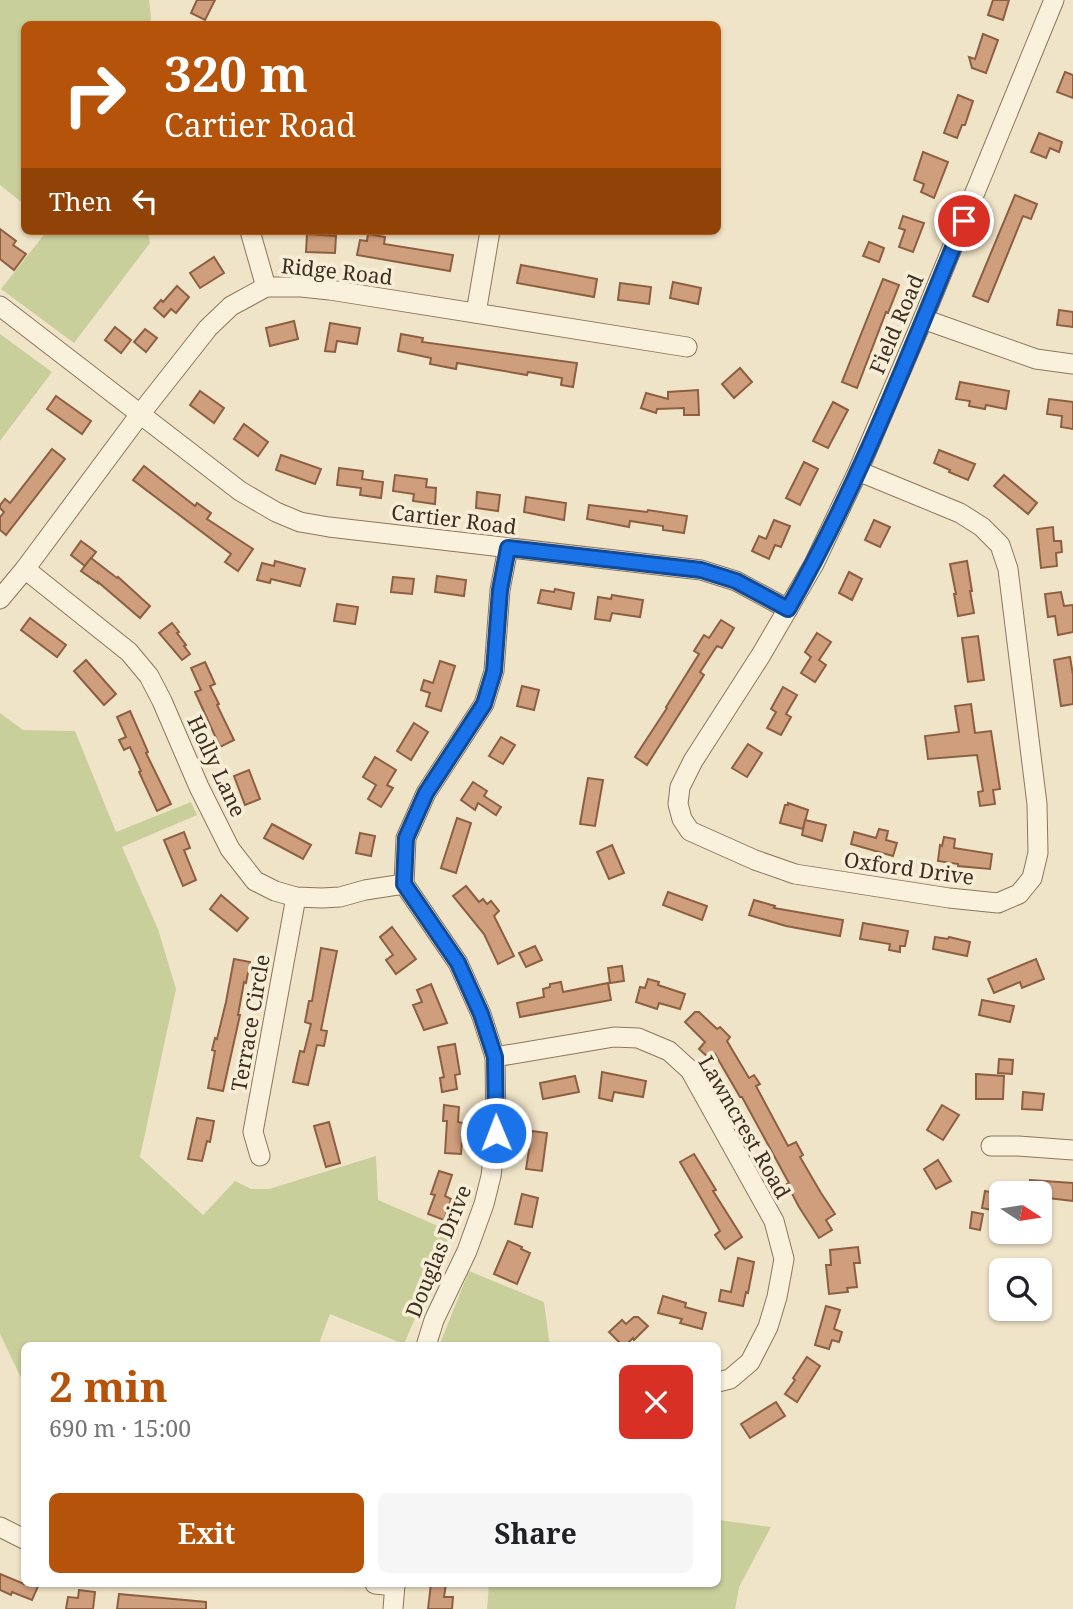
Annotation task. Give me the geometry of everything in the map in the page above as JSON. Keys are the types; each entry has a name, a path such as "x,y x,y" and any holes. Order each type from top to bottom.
{"street":[{"name":"Field Road","path":"858,471 1054,0"},
{"path":"251,235 266,287"},
{"path":"476,313 490,235"},
{"name":"Ridge Road","path":"0,600 208,328 231,306 266,287 301,286 330,290 687,348"},
{"name":"Cartier Road","path":"0,306 240,491 276,512 300,522 701,570 736,581 788,609"},
{"path":"923,319 1036,359 1073,365"},
{"name":"Oxford Drive","path":"858,471 960,513 982,527 1000,545 1008,569 1037,804 1038,853 1032,878 1019,894 998,904 795,874 755,860 690,831 682,819 678,804 680,787 693,761 761,655 814,564 858,471"},
{"path":"404,884 406,838 426,793 484,704 494,671 500,590 508,548"},
{"name":"Holly Lane","path":"25,569 129,652 149,676 230,849 255,881 296,897 322,898 404,884"},
{"name":"Douglas Drive","path":"404,884 458,963 481,1014 495,1057 496,1133 485,1204 427,1342"},
{"name":"Terrace Circle","path":"260,1156 253,1132 296,897"},
{"name":"Lawncrest Road","path":"495,1057 614,1037 638,1038 669,1051 690,1070 774,1221 784,1259 778,1297 768,1327 750,1362 730,1379 721,1381"},
{"path":"991,1146 1073,1150"},
{"path":"0,1527 21,1538"},
{"path":"389,1587 393,1609"}],"green space":[{"path":"0,0 149,0 150,21 21,21 21,202 0,185"},
{"path":"44,235 149,235 150,243 74,343 1,289"},
{"path":"0,334 52,372 0,441"},
{"path":"0,713 23,730 75,731 116,832 191,802 197,815 122,847 158,929 176,989 140,1157 203,1215 235,1181 251,1189 269,1189 376,1156 378,1200 452,1232 405,1342 330,1314 320,1342 21,1342 21,1378 0,1334"},
{"path":"469,1271 544,1302 549,1342 441,1342"},
{"path":"721,1520 771,1527 739,1587 735,1609 487,1609 489,1587 721,1587"}],"building":[{"path":"197,0 215,0 205,20 191,13"},
{"path":"993,0 1009,0 1003,20 988,15"},
{"path":"983,34 998,40 986,73 972,68 969,57 975,59"},
{"path":"1065,72 1073,75 1073,98 1057,92"},
{"path":"958,95 973,101 965,125 962,125 957,138 944,133"},
{"path":"1039,133 1062,142 1059,152 1050,148 1046,158 1031,152"},
{"path":"923,152 948,162 934,198 921,192 924,184 914,180"},
{"path":"1015,195 1037,204 1031,219 1023,216 988,302 973,296"},
{"path":"903,216 924,223 913,252 899,247 905,230 899,228"},
{"path":"0,229 16,241 13,245 26,254 14,270 0,259"},
{"path":"307,235 336,236 335,253 306,252"},
{"path":"368,235 374,235 385,237 384,244 453,255 450,271 357,255 360,240 367,241"},
{"path":"869,242 884,248 879,262 863,256"},
{"path":"214,257 224,273 200,288 190,273"},
{"path":"521,265 597,279 594,297 517,283"},
{"path":"883,279 899,285 857,388 842,382"},
{"path":"673,282 701,288 698,304 670,298"},
{"path":"620,283 651,287 649,304 618,300"},
{"path":"177,286 189,297 176,313 171,309 164,317 154,308"},
{"path":"1059,310 1073,312 1073,327 1057,325"},
{"path":"294,321 298,339 270,346 266,328"},
{"path":"330,323 360,328 357,344 337,341 335,352 325,351"},
{"path":"115,327 131,340 121,353 105,340"},
{"path":"145,329 157,338 146,352 134,342"},
{"path":"401,334 423,338 422,342 577,363 573,387 561,385 562,378 528,372 527,375 457,363 456,369 430,364 431,358 398,351"},
{"path":"740,368 752,382 734,398 722,384"},
{"path":"960,382 1009,391 1006,409 986,405 985,409 969,406 970,401 956,399"},
{"path":"698,390 699,415 684,415 684,408 657,409 656,413 641,408 646,393 668,399 668,392"},
{"path":"200,391 224,408 214,423 190,405"},
{"path":"56,396 91,421 82,434 47,409"},
{"path":"1049,399 1073,402 1073,429 1061,427 1062,416 1047,414"},
{"path":"833,402 848,410 828,448 813,441"},
{"path":"244,424 268,442 258,456 234,439"},
{"path":"52,449 65,459 6,535 0,530 0,517 4,512 0,505 5,499 10,503"},
{"path":"939,450 975,464 968,480 934,463"},
{"path":"281,455 321,469 315,484 276,470"},
{"path":"804,462 818,469 800,505 786,498"},
{"path":"144,466 195,506 197,503 211,513 207,519 253,549 238,571 225,562 231,554 133,480"},
{"path":"339,468 363,471 362,479 383,482 381,498 360,495 361,488 337,485"},
{"path":"395,475 427,479 426,487 436,488 435,504 413,501 414,494 393,491"},
{"path":"1004,475 1037,503 1028,514 994,486"},
{"path":"477,492 500,495 498,511 476,508"},
{"path":"526,497 566,503 564,520 524,512"},
{"path":"589,505 687,516 684,533 663,530 663,526 630,521 629,527 587,519"},
{"path":"774,520 790,526 781,547 775,545 769,559 752,551 759,536 766,539"},
{"path":"874,520 890,527 880,547 865,540"},
{"path":"1053,527 1054,541 1061,541 1062,552 1056,553 1057,566 1041,568 1037,529"},
{"path":"81,541 96,552 85,566 71,555"},
{"path":"91,558 118,577 150,606 140,618 81,571"},
{"path":"275,561 305,569 300,586 271,579 270,583 257,580 262,563 274,566"},
{"path":"967,561 974,613 958,616 950,564"},
{"path":"849,572 862,579 852,600 839,593"},
{"path":"437,576 466,580 464,596 435,592"},
{"path":"393,577 414,579 412,594 391,592"},
{"path":"555,589 574,593 571,609 538,603 541,590 554,592"},
{"path":"1061,592 1064,606 1073,605 1073,632 1058,635 1055,616 1048,617 1045,594"},
{"path":"612,595 643,600 640,617 612,613 610,621 595,619 598,597 611,599"},
{"path":"337,604 358,607 355,624 334,621"},
{"path":"30,618 66,645 57,657 21,630"},
{"path":"721,620 734,628 722,648 717,646 700,672 704,675 647,765 635,757 699,654 694,651 704,635 709,638"},
{"path":"172,623 190,654 182,660 159,633"},
{"path":"817,633 831,642 819,660 826,665 815,682 801,673 811,657 805,652"},
{"path":"978,636 984,680 968,682 962,638"},
{"path":"1070,657 1073,704 1061,706 1054,660"},
{"path":"86,660 116,694 104,705 74,671"},
{"path":"440,661 455,666 441,711 426,706 430,693 421,690 424,680 433,683"},
{"path":"205,662 215,684 210,686 219,704 217,705 234,740 220,747 195,692 201,690 191,668"},
{"path":"522,686 539,690 534,710 517,706"},
{"path":"783,687 797,695 786,714 791,717 781,735 767,728 776,712 771,709"},
{"path":"971,704 975,733 991,731 1000,789 993,790 995,804 980,806 978,792 983,791 977,755 928,759 925,736 959,732 955,706"},
{"path":"130,711 148,752 146,753 171,804 157,811 130,747 124,750 119,740 126,737 117,717"},
{"path":"414,723 428,732 411,760 397,751"},
{"path":"501,737 515,745 503,764 489,756"},
{"path":"748,744 762,753 747,777 732,768"},
{"path":"375,757 396,770 387,785 393,788 381,807 368,799 376,785 363,777"},
{"path":"249,770 260,799 245,805 234,776"},
{"path":"588,778 603,780 595,826 580,824"},
{"path":"473,782 487,791 484,796 501,807 496,815 478,803 475,810 461,800"},
{"path":"788,803 808,810 803,829 780,823"},
{"path":"457,818 471,823 456,873 441,868"},
{"path":"805,820 826,825 822,841 802,835"},
{"path":"272,824 311,845 303,859 264,838"},
{"path":"879,829 888,831 886,840 897,843 893,856 851,844 854,832 876,838"},
{"path":"184,832 190,848 184,850 196,880 183,886 164,840"},
{"path":"360,833 375,836 371,856 356,853"},
{"path":"944,837 955,839 954,848 992,854 990,869 938,861"},
{"path":"612,845 624,873 609,879 597,852"},
{"path":"466,886 479,902 483,899 487,904 491,901 499,911 494,916 514,956 498,964 484,934 453,896"},
{"path":"668,892 707,906 702,920 663,905"},
{"path":"221,895 248,918 237,931 210,909"},
{"path":"754,900 775,906 774,908 843,920 840,936 786,926 749,915"},
{"path":"863,923 908,931 905,946 900,946 900,952 889,950 890,944 860,939"},
{"path":"392,927 416,959 396,974 386,960 393,955 380,937"},
{"path":"935,937 970,942 967,956 933,949"},
{"path":"535,946 542,960 526,967 519,953"},
{"path":"321,948 337,951 321,1030 327,1031 324,1046 317,1045 308,1085 293,1082 300,1051 304,1052 311,1024 305,1022 309,1001 312,1001"},
{"path":"234,959 250,962 223,1091 208,1088 215,1051 212,1050 226,1002"},
{"path":"1036,959 1044,979 1022,988 1020,982 994,993 988,979"},
{"path":"622,966 624,981 610,983 608,968"},
{"path":"648,979 685,994 680,1009 659,1003 657,1009 636,1002 640,987 645,988"},
{"path":"561,982 563,992 608,983 611,1000 520,1017 517,1003 544,997 543,989 550,987 550,984"},
{"path":"431,984 447,1023 424,1030 413,1005 422,1002 417,990"},
{"path":"982,1000 1014,1006 1010,1022 979,1015"},
{"path":"695,1012 699,1012 717,1029 720,1027 730,1037 727,1041 749,1078 754,1075 760,1084 756,1086 788,1146 796,1142 803,1155 800,1157 835,1214 826,1220 832,1230 819,1238 799,1207 787,1184 789,1183 742,1097 715,1054 710,1059 699,1049 705,1042 685,1022"},
{"path":"455,1044 460,1074 455,1075 457,1089 442,1092 440,1078 444,1077 438,1047"},
{"path":"999,1059 1013,1060 1012,1074 998,1073"},
{"path":"602,1072 646,1081 643,1097 614,1092 612,1101 599,1098"},
{"path":"976,1074 1004,1076 1003,1099 976,1099"},
{"path":"575,1076 579,1092 543,1099 540,1083"},
{"path":"1023,1092 1044,1094 1042,1110 1022,1109"},
{"path":"444,1105 459,1107 458,1122 463,1123 461,1154 445,1153 447,1121 443,1121"},
{"path":"942,1105 959,1115 943,1140 927,1130"},
{"path":"197,1118 214,1121 210,1142 207,1141 202,1161 188,1159"},
{"path":"329,1122 340,1163 326,1167 314,1126"},
{"path":"532,1131 547,1133 542,1171 526,1169"},
{"path":"694,1154 742,1237 725,1249 715,1235 720,1231 680,1162"},
{"path":"938,1160 951,1181 936,1189 924,1169"},
{"path":"439,1171 452,1175 445,1196 451,1199 444,1220 428,1214"},
{"path":"1052,1182 1073,1183 1073,1201 1052,1198"},
{"path":"985,1191 989,1192 989,1209 982,1208"},
{"path":"522,1194 538,1198 532,1227 515,1224"},
{"path":"972,1212 983,1214 980,1230 970,1228"},
{"path":"508,1241 530,1253 517,1284 494,1274"},
{"path":"858,1247 860,1263 854,1263 857,1287 847,1288 848,1292 829,1294 826,1265 831,1265 830,1250"},
{"path":"738,1258 754,1262 743,1306 719,1301 721,1290 731,1292"},
{"path":"663,1296 686,1303 685,1307 706,1313 702,1329 680,1323 682,1319 658,1313"},
{"path":"826,1306 840,1310 834,1329 842,1332 839,1342 832,1340 829,1349 815,1345"},
{"path":"638,1317 648,1326 634,1340 633,1338 629,1342 619,1342 609,1332 622,1320 626,1324"},
{"path":"807,1357 820,1366 797,1402 785,1394"},
{"path":"776,1402 785,1416 750,1438 741,1424"},
{"path":"0,1574 21,1583 21,1587 38,1587 32,1600 0,1590"},
{"path":"431,1587 446,1587 444,1597 453,1597 452,1609 428,1609"},
{"path":"79,1590 95,1592 93,1609 66,1609 68,1597 78,1598"},
{"path":"119,1594 206,1602 206,1609 117,1609"}],"route":[{"path":"496,1133 495,1057 481,1014 458,963 404,884 406,838 426,793 484,704 494,671 500,590 508,548 701,570 736,581 788,609 814,564 858,471 964,221"}]}
